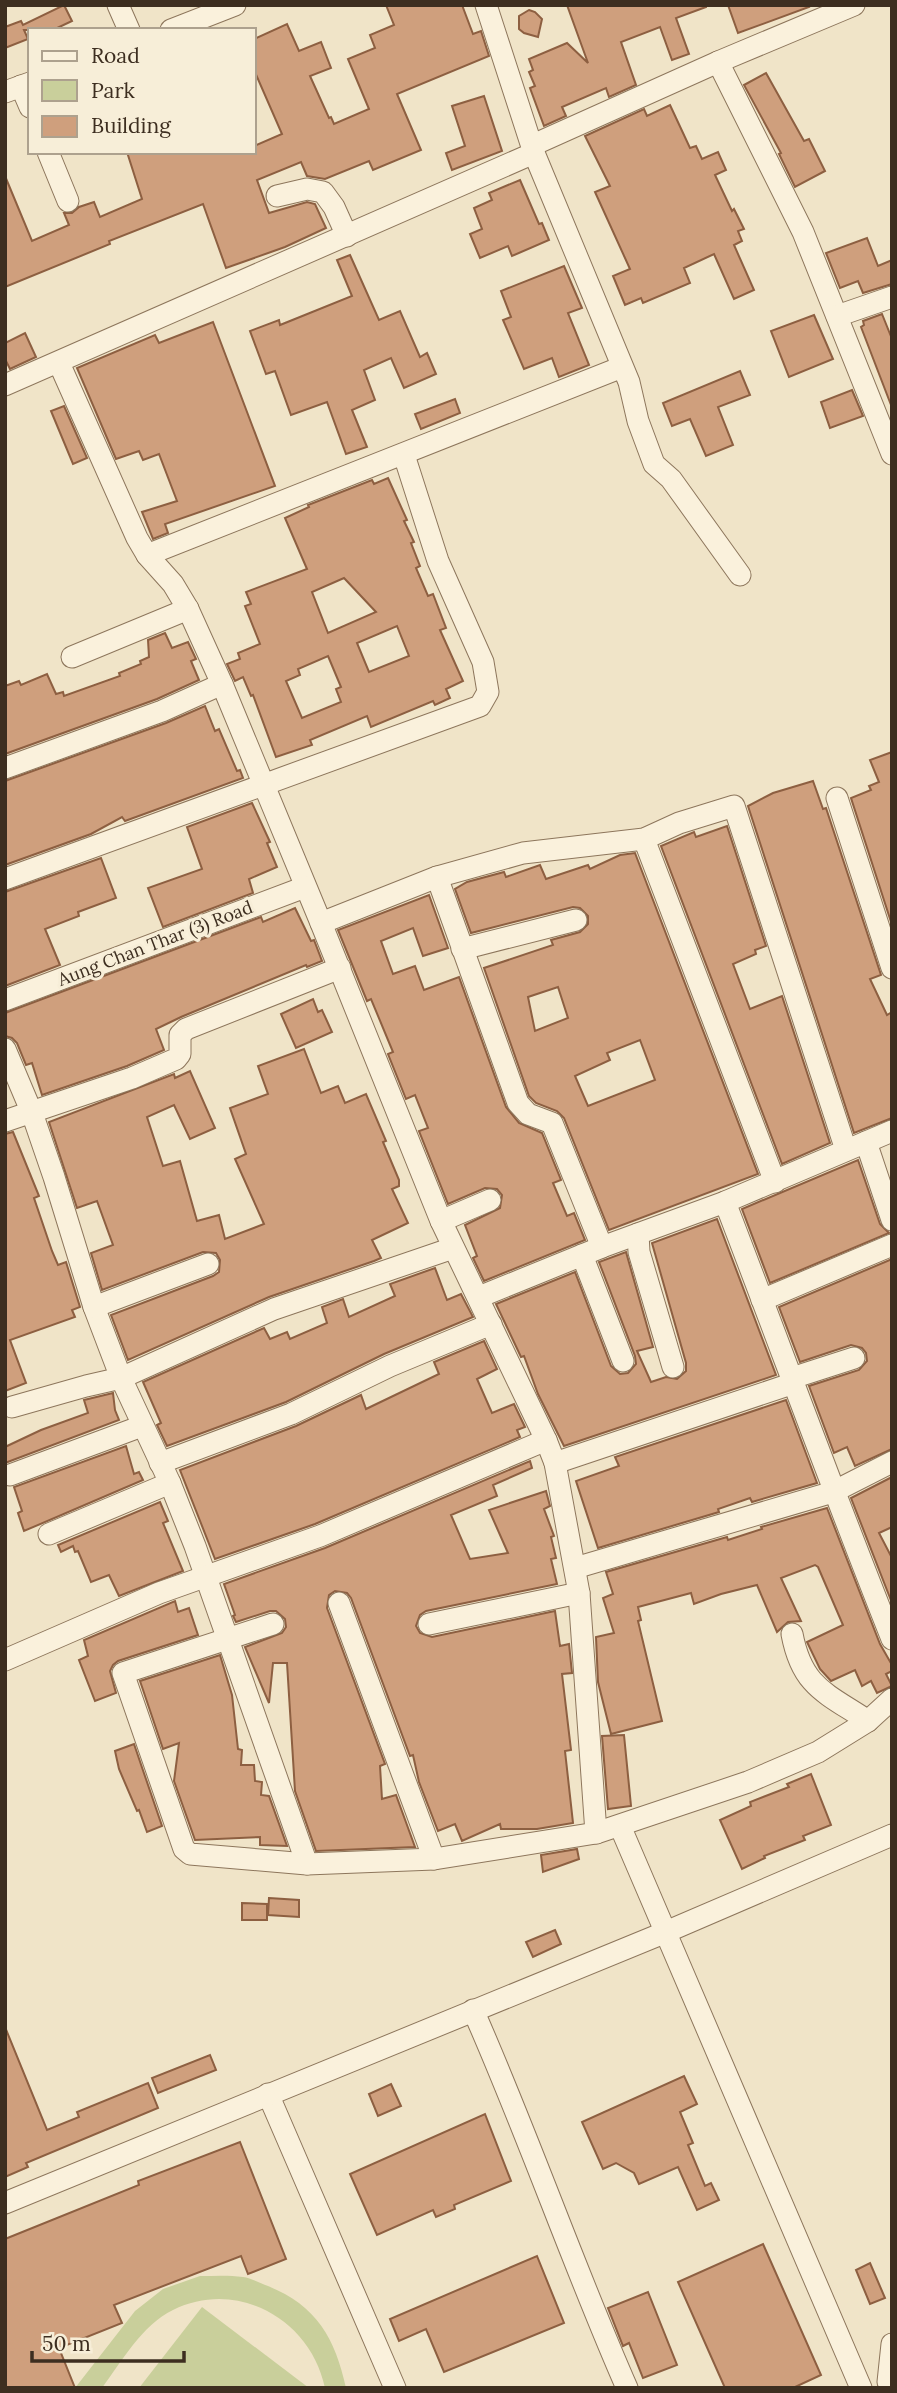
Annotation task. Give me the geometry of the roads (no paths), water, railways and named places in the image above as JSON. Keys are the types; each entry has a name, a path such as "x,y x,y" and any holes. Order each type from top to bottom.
{"street":[{"path":"118,5 128,28"},
{"path":"176,28 235,5"},
{"path":"485,5 533,149 629,382 638,421 654,464 671,479 740,575"},
{"path":"5,385 347,236 718,62 854,5"},
{"path":"718,62 803,232 837,316 887,425 892,454"},
{"path":"19,87 28,103"},
{"path":"49,154 68,201"},
{"path":"277,197 307,189 323,192 334,207 347,236"},
{"path":"837,316 892,297"},
{"path":"59,363 136,538 146,555 173,584 222,684 453,1248 479,1297 555,1463 579,1593 596,1833"},
{"path":"146,555 404,456 622,368"},
{"path":"5,879 480,706 488,692 483,662 438,561 404,456"},
{"path":"72,657 188,610"},
{"path":"5,768 162,711 222,684"},
{"path":"837,798 892,968"},
{"path":"321,923 436,877 523,853 644,839 680,823 734,806 856,1146 892,1220"},
{"path":"644,839 775,1182"},
{"path":"436,877 518,1103 528,1114 552,1123 602,1247"},
{"name":"Aung Chan Thar (3) Road","path":"5,1000 304,887"},
{"path":"462,949 576,920"},
{"path":"5,1121 132,1078 176,1059 180,1054 180,1035 186,1029 340,968"},
{"path":"5,1049 32,1113 94,1307 121,1378 170,1483 307,1864"},
{"path":"479,1297 775,1182 892,1131"},
{"path":"442,1221 490,1200"},
{"path":"724,1202 833,1492 892,1639"},
{"path":"638,1234 639,1252 673,1367"},
{"path":"762,1300 892,1245"},
{"path":"12,1407 86,1385 121,1378 274,1309 453,1248"},
{"path":"582,1255 623,1361"},
{"path":"94,1307 208,1264"},
{"path":"160,1463 291,1414 390,1366 491,1324"},
{"path":"555,1463 854,1358"},
{"path":"10,1475 142,1426"},
{"path":"5,1660 159,1593 320,1536 546,1440"},
{"path":"575,1568 833,1492 892,1462"},
{"path":"49,1534 170,1483"},
{"path":"429,1624 579,1593"},
{"path":"339,1603 434,1859"},
{"path":"273,1624 123,1673 184,1849 190,1854 307,1864 434,1859 596,1833 760,1777 818,1752 867,1721 892,1699"},
{"path":"792,1634 797,1657 811,1681 867,1721"},
{"path":"620,1826 861,2388"},
{"path":"5,2203 666,1932 892,1835"},
{"path":"473,2010 505,2083 584,2290 627,2388"},
{"path":"268,2094 395,2388"},
{"path":"885,2383 892,2344"}]}
